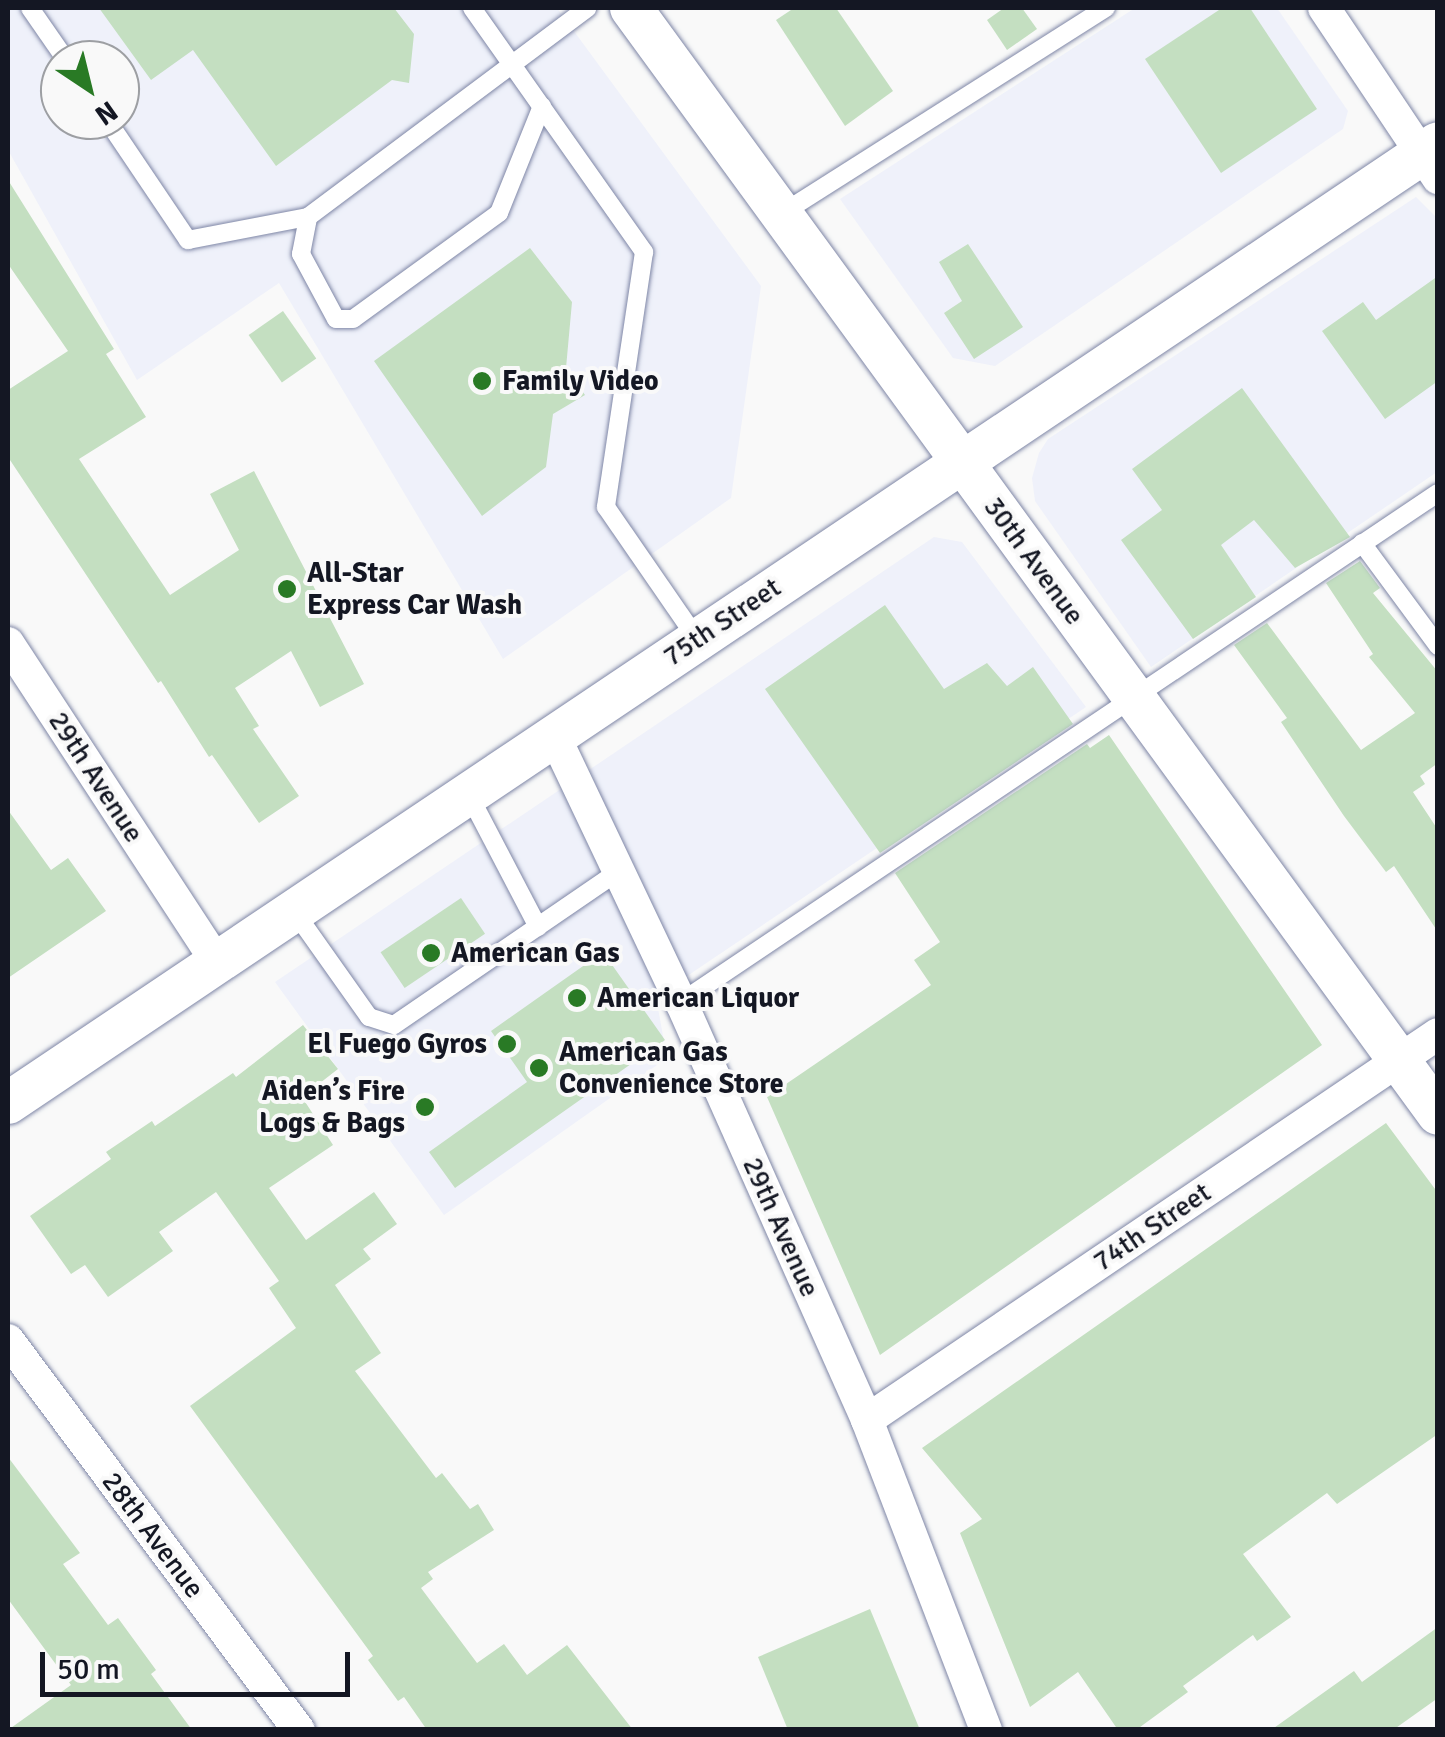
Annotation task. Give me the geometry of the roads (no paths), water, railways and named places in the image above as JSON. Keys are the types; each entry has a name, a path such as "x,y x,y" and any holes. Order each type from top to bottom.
{"street":[{"name":"30th Avenue","path":"632,8 1438,1114"},
{"path":"1324,8 1432,158"},
{"name":"75th Street","path":"8,1103 961,462 1432,158"},
{"name":"29th Avenue","path":"8,643 218,962"},
{"name":"29th Avenue","path":"554,735 682,1002 866,1420 986,1730"},
{"name":"74th Street","path":"866,1420 1438,1034"},
{"name":"28th Avenue","path":"8,1340 298,1730"}],"lane":[{"path":"30,8 52,40"},
{"path":"472,8 644,252 606,507 697,639"},
{"path":"120,140 188,240 308,217 587,8"},
{"path":"780,214 1106,8"},
{"path":"308,217 301,254 336,320 352,319 499,213 542,106"},
{"path":"682,1002 1438,493"},
{"path":"1362,543 1438,646"},
{"path":"468,793 538,927"},
{"path":"294,910 369,1017 394,1025 619,871"}],"place":[{"name":"Family Video","path":"482,381"},
{"name":"All-Star Express Car Wash","path":"287,589"},
{"name":"American Gas","path":"431,953"},
{"name":"American Liquor","path":"577,998"},
{"name":"El Fuego Gyros","path":"507,1044"},
{"name":"American Gas Convenience Store","path":"539,1068"},
{"name":"Aiden’s Fire Logs & Bags","path":"425,1107"}]}
